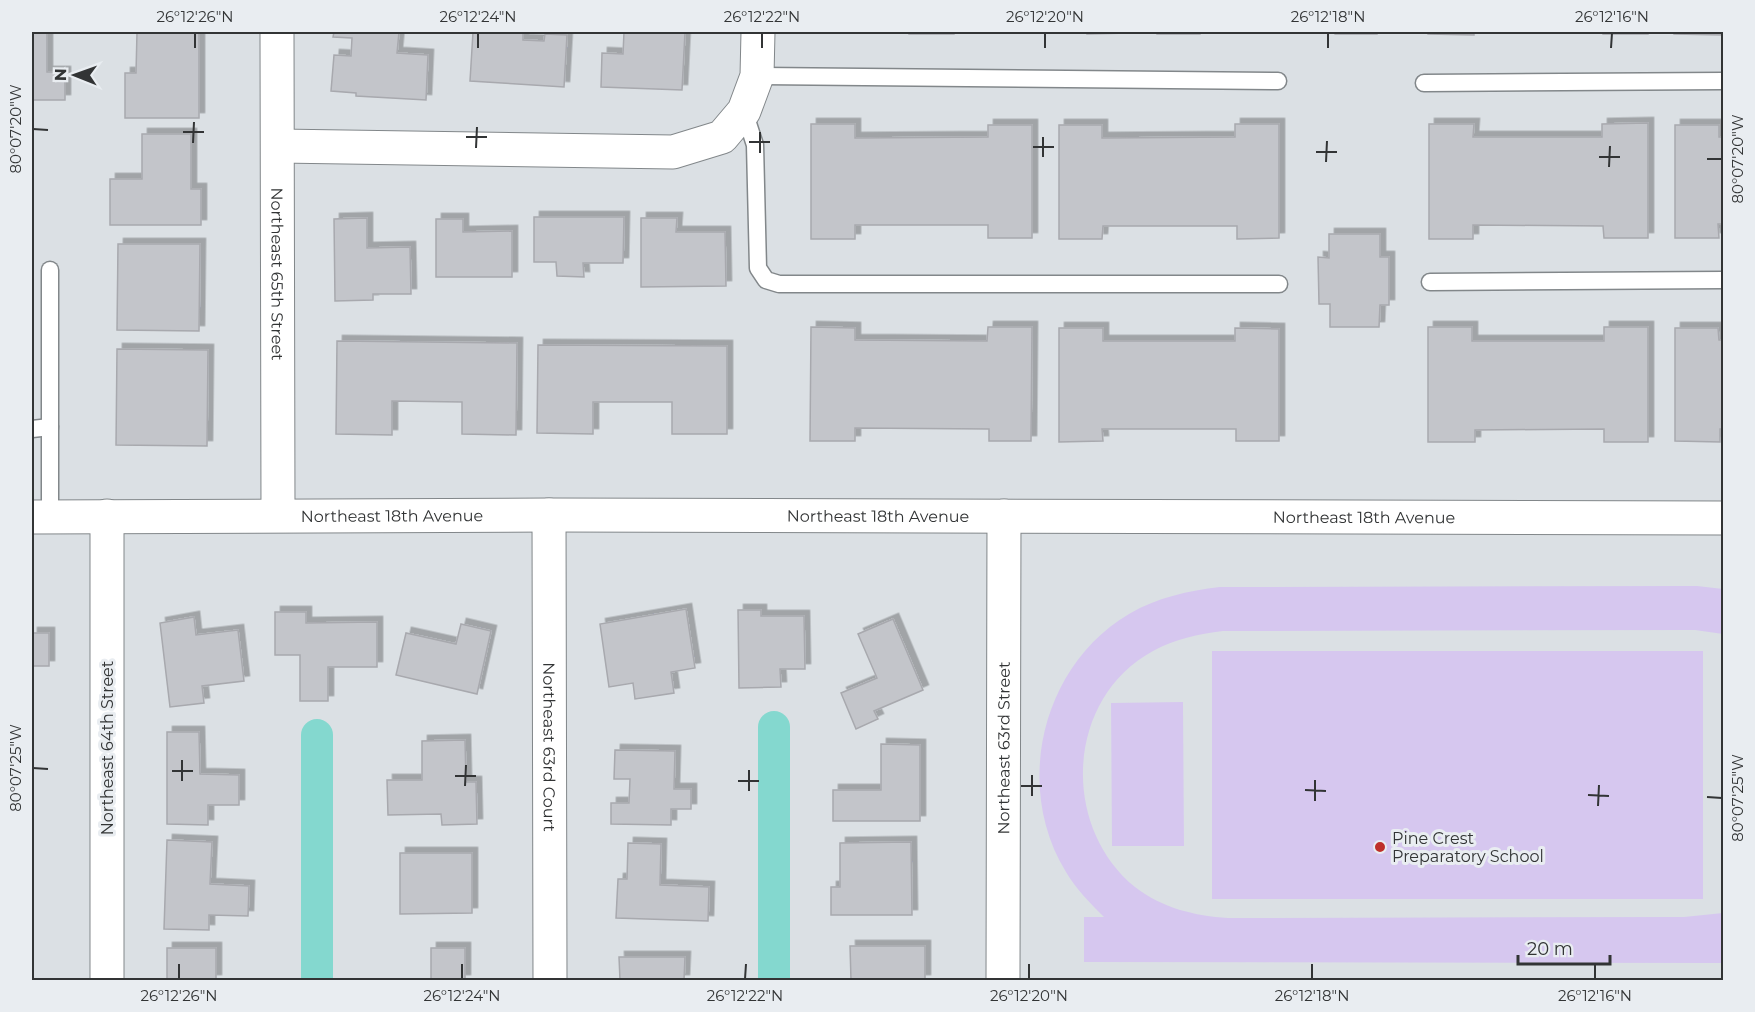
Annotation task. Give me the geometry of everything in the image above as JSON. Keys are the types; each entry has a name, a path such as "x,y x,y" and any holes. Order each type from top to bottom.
{"street":[{"name":"Northeast 65th Street","path":"277,32 278,515"},
{"path":"279,146 673,152 722,137 744,111 756,76 758,32"},
{"name":"Northeast 18th Avenue","path":"41,517 549,514 1724,518"},
{"name":"Northeast 63rd Court","path":"549,514 550,981"},
{"name":"Northeast 64th Street","path":"107,516 107,981"},
{"name":"Northeast 63rd Street","path":"1003,981 1004,516"}],"lane":[{"path":"756,76 1278,81"},
{"path":"1424,83 1724,81"},
{"path":"744,111 755,145 758,268 766,280 779,284 1279,284"},
{"path":"41,517 50,427 50,270"},
{"path":"1430,282 1724,280"},
{"path":"32,429 50,427"}],"shaded area":[{"path":"1697,586 1723,589 1723,634 1695,630 1223,631 1178,640 1153,651 1124,672 1103,699 1089,730 1083,764 1085,798 1094,831 1111,861 1135,887 1179,910 1228,918 1684,917 1723,913 1723,963 1084,962 1084,917 1104,917 1070,878 1050,838 1041,803 1040,766 1045,730 1057,695 1075,664 1099,636 1129,614 1151,603 1173,596 1220,587"},
{"path":"1212,651 1703,651 1703,899 1212,899"},
{"path":"1183,702 1184,846 1112,846 1111,703"}],"building":[{"path":"32,32 47,32 47,72 65,72 65,100 32,100"},
{"path":"137,32 199,32 199,118 125,118 125,73 136,73"},
{"path":"334,32 399,32 397,53 428,55 426,100 356,96 356,93 331,91 334,55 351,56 352,38 333,37"},
{"path":"473,32 523,32 523,40 544,41 545,34 567,35 564,87 470,81"},
{"path":"624,32 685,32 682,90 601,87 602,53 623,54"},
{"path":"909,32 954,32 954,34 909,34"},
{"path":"1087,32 1129,32 1129,33 1087,34"},
{"path":"1157,32 1200,32 1200,34 1157,34"},
{"path":"1334,32 1377,32 1377,34 1335,34"},
{"path":"1428,32 1474,32 1474,35 1428,34"},
{"path":"1603,32 1648,32 1648,34 1603,34"},
{"path":"1674,32 1720,32 1721,35 1674,34"},
{"path":"1648,123 1648,238 1604,238 1603,226 1473,225 1473,239 1429,239 1429,124 1474,124 1473,137 1602,137 1602,124"},
{"path":"811,124 855,124 855,138 988,137 988,125 1032,125 1032,238 988,238 988,225 855,225 855,239 811,239"},
{"path":"1235,124 1279,124 1279,238 1237,239 1237,226 1103,226 1102,239 1059,239 1059,125 1102,125 1102,138 1235,137"},
{"path":"1675,125 1719,125 1719,137 1724,137 1724,224 1718,224 1719,238 1675,238"},
{"path":"142,134 191,134 191,189 201,189 201,225 110,225 110,179 142,179"},
{"path":"534,217 624,217 623,263 583,263 584,277 557,276 556,262 534,262"},
{"path":"367,218 367,248 410,247 411,294 373,294 373,300 335,301 334,219"},
{"path":"641,218 677,218 676,232 725,232 726,286 641,287"},
{"path":"436,219 463,219 463,232 512,231 512,277 436,277"},
{"path":"1329,234 1380,234 1380,257 1389,257 1389,305 1380,305 1379,327 1330,327 1330,304 1319,304 1318,257 1329,258"},
{"path":"118,244 200,244 199,331 117,330"},
{"path":"811,327 855,328 855,340 987,341 988,327 1032,327 1031,441 989,441 989,429 855,428 855,441 810,441"},
{"path":"1428,327 1472,327 1472,341 1604,341 1604,327 1648,327 1648,442 1604,442 1604,429 1475,430 1475,442 1428,442"},
{"path":"1059,328 1103,328 1103,341 1235,341 1235,328 1279,329 1279,441 1236,441 1236,429 1102,429 1103,441 1059,442"},
{"path":"1675,328 1718,328 1719,340 1724,340 1724,429 1720,429 1720,442 1675,441"},
{"path":"337,341 517,343 516,435 462,434 462,402 392,401 392,435 336,434"},
{"path":"538,345 727,346 727,434 672,434 672,402 593,402 593,434 537,433"},
{"path":"117,349 208,350 207,446 116,445"},
{"path":"686,609 695,668 671,672 674,693 635,699 633,683 609,687 600,624"},
{"path":"738,610 761,610 761,616 804,616 805,669 780,669 781,687 739,688"},
{"path":"275,612 306,612 306,623 377,622 377,667 328,667 328,701 300,701 300,655 275,655"},
{"path":"194,617 196,635 238,630 244,681 202,686 204,703 170,707 160,623"},
{"path":"893,619 923,690 874,711 878,719 856,729 841,693 877,678 858,634"},
{"path":"461,624 491,631 477,694 396,675 406,633 456,644"},
{"path":"32,633 49,633 49,666 32,666"},
{"path":"167,732 199,732 200,774 239,775 239,805 208,805 208,825 167,824"},
{"path":"465,740 466,782 476,782 477,824 442,825 441,814 388,815 387,780 422,780 422,741"},
{"path":"881,744 920,745 920,821 833,821 833,790 881,790"},
{"path":"615,750 675,751 674,789 691,789 691,809 671,809 671,825 611,824 611,803 629,803 630,779 614,779"},
{"path":"167,840 212,842 210,884 249,886 248,916 209,915 209,930 164,929"},
{"path":"911,842 912,915 831,915 831,887 840,887 840,843"},
{"path":"628,843 661,844 660,885 709,887 708,921 616,918 618,879 627,879"},
{"path":"400,853 472,853 472,913 400,914"},
{"path":"850,946 925,946 925,980 851,980"},
{"path":"167,948 216,948 216,980 167,980"},
{"path":"431,948 465,948 465,980 431,980"},
{"path":"619,957 685,957 684,980 620,980"}],"waterway":[{"path":"774,727 774,980"},
{"path":"317,735 317,980"}],"place":[{"name":"Pine Crest Preparatory School","path":"1380,847"}]}
